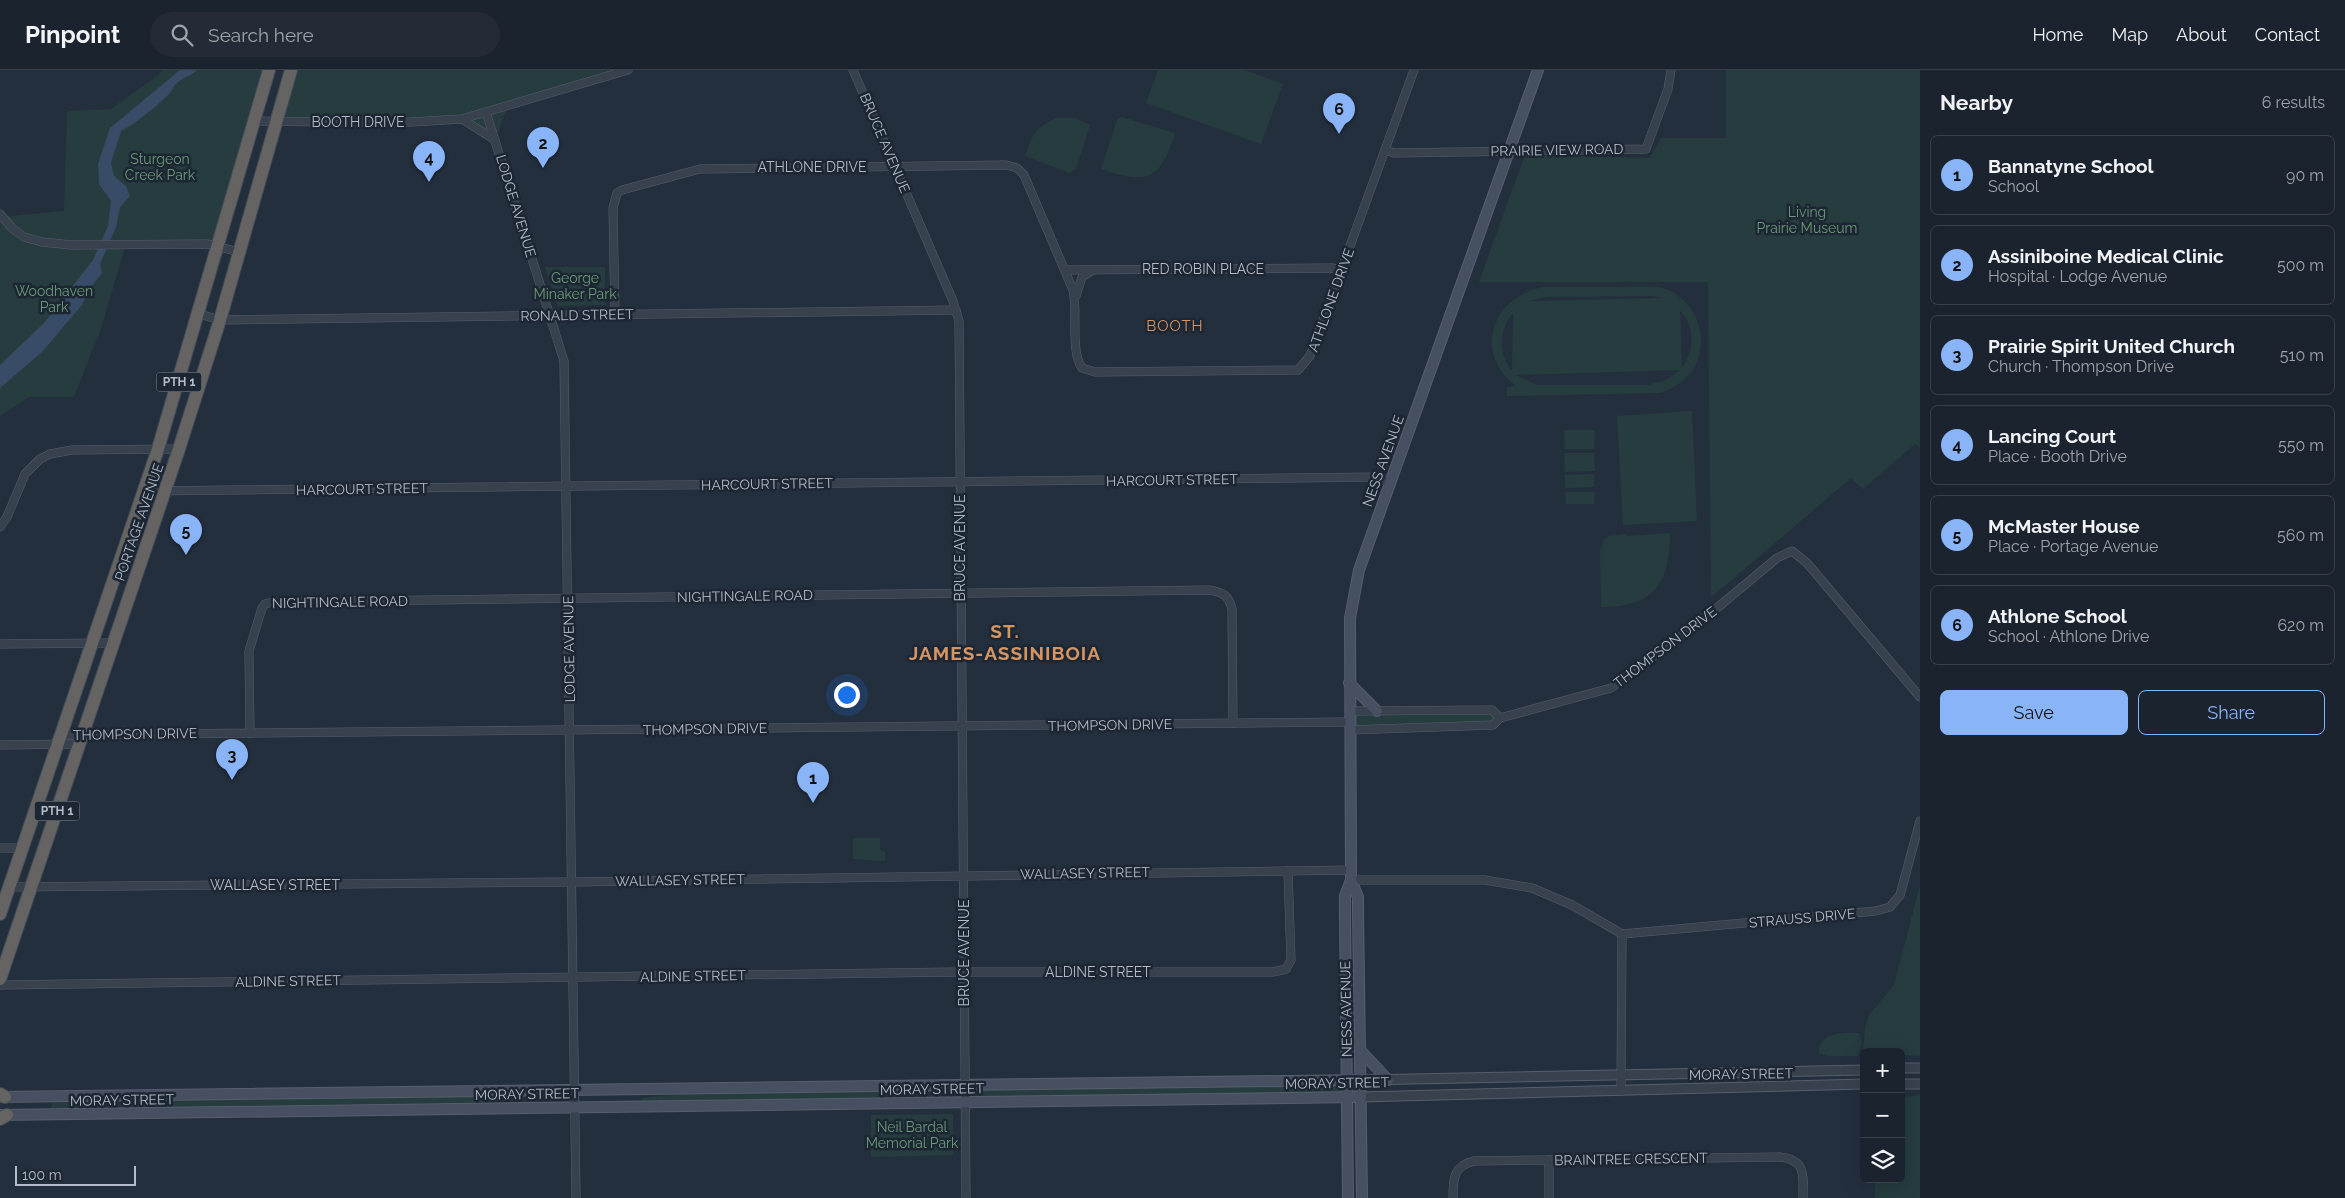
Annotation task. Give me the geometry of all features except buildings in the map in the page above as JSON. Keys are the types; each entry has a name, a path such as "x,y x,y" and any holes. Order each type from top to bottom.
{"highway":[{"name":"PORTAGE AVENUE","path":"0,914 158,449 269,70"},
{"name":"PORTAGE AVENUE","path":"0,979 2,965 31,886 179,449 220,320 291,70"}],"main road":[{"name":"NESS AVENUE","path":"1348,1198 1345,896 1351,875 1349,683 1353,597 1362,562 1389,482 1538,70"},
{"path":"1349,683 1377,711"},
{"name":"NESS AVENUE","path":"1351,875 1358,897 1362,1198"},
{"path":"1361,1051 1388,1080"},
{"name":"MORAY STREET","path":"2,1096 1361,1080"},
{"name":"MORAY STREET","path":"2,1116 1361,1097"}],"street":[{"name":"BOOTH DRIVE","path":"255,121 394,123 462,119 628,70"},
{"name":"BRUCE AVENUE","path":"854,70 956,310 960,336 960,593 966,1198"},
{"name":"ATHLONE DRIVE","path":"1094,269 1082,277 1078,284 1076,300 1076,358 1082,368 1088,371 1298,370 1310,356 1414,70"},
{"name":"PRAIRIE VIEW ROAD","path":"1385,150 1394,153 1646,149 1668,89 1671,70"},
{"name":"LODGE AVENUE","path":"486,112 564,361 573,882 576,1198"},
{"path":"462,119 495,140"},
{"name":"ATHLONE DRIVE","path":"615,314 613,208 617,193 700,169 1006,165 1017,168 1024,175 1076,300"},
{"path":"0,214 12,228 30,240 71,245 200,244 239,252"},
{"name":"RED ROBIN PLACE","path":"1065,270 1332,268 1341,270"},
{"name":"RONALD STREET","path":"199,314 220,320 956,310"},
{"path":"0,527 7,517 25,474 40,459 50,454 72,450 179,449"},
{"name":"HARCOURT STREET","path":"144,491 1376,477 1389,482"},
{"name":"THOMPSON DRIVE","path":"0,745 59,740 250,733 1233,723 1350,726 1493,725 1500,718 1611,688 1711,613 1786,552 1792,551 1807,563 1920,697"},
{"name":"NIGHTINGALE ROAD","path":"250,733 249,651 261,611 268,603 960,593 1220,592 1229,598 1232,609 1233,723"},
{"path":"0,644 113,642"},
{"path":"1350,711 1492,710 1500,718"},
{"name":"STRAUSS DRIVE","path":"1622,934 1884,910 1894,904 1900,895 1920,821"},
{"path":"0,848 22,848"},
{"name":"WALLASEY STREET","path":"9,887 573,882 1288,871 1351,875"},
{"name":"ALDINE STREET","path":"0,985 964,972 1282,971 1289,965 1291,960 1288,871"},
{"path":"1351,875 1485,880 1532,888 1572,905 1622,934 1621,1091"},
{"path":"1905,1068 1920,1068"},
{"name":"MORAY STREET","path":"1361,1080 1860,1070"},
{"name":"MORAY STREET","path":"1361,1097 1860,1084"},
{"path":"1905,1084 1920,1084"},
{"name":"BRAINTREE CRESCENT","path":"1453,1198 1454,1174 1464,1164 1474,1161 1788,1158 1798,1162 1802,1170 1803,1198"},
{"path":"1549,1160 1550,1198"}],"green space":[{"name":"Sturgeon Creek Park","path":"162,70 269,70 218,247 126,244 101,329 74,397 29,397 0,416 0,214 10,216 64,211 67,111 111,109 157,76"},
{"path":"291,70 628,70 508,105 495,140 462,119 276,122"},
{"path":"1158,70 1245,70 1283,84 1261,144 1146,103"},
{"name":"Living Prairie Museum","path":"1726,70 1920,70 1920,448 1915,444 1863,489 1851,478 1713,596 1711,595 1708,282 1479,282 1525,155 1650,158 1661,138 1726,138"},
{"path":"1122,117 1175,133 1164,161 1150,175 1130,177 1101,169 1117,120"},
{"path":"1057,118 1075,118 1090,125 1076,169 1069,173 1025,156 1035,132 1043,125"},
{"name":"George Minaker Park","path":"545,267 605,267 605,305 558,306"},
{"path":"1646,286 1662,288 1680,297 1693,312 1700,331 1701,341 1698,359 1691,372 1681,382 1660,393 1507,396 1507,387 1516,386 1502,373 1494,358 1492,343 1494,328 1500,314 1511,302 1525,293 1543,287","holes":["1652,296 1661,298 1529,301 1547,297","1680,311 1689,324 1692,339 1689,354 1682,368","1513,313 1512,371 1507,364 1502,349 1503,334 1508,320","1680,370 1666,380 1648,385 1537,385 1516,375"]},
{"path":"1692,411 1697,521 1623,525 1617,416"},
{"path":"1564,430 1595,430 1594,449 1565,449"},
{"path":"1564,453 1594,453 1595,471 1565,472"},
{"path":"1594,474 1594,487 1565,488 1565,475"},
{"path":"1565,492 1595,492 1594,504 1566,504"},
{"path":"1670,533 1667,566 1662,579 1655,589 1646,597 1634,603 1601,607 1600,551 1604,540 1609,536 1626,534 1627,536"},
{"path":"1492,710 1500,718 1493,725 1350,730 1350,711"},
{"path":"853,838 880,838 880,850 885,852 885,861 853,859"},
{"path":"1920,885 1920,1056 1905,1055 1905,1048 1863,1048 1865,1028 1869,1015 1894,985"},
{"path":"1859,1033 1862,1044 1857,1056 1827,1056 1819,1053 1820,1046 1827,1037"},
{"path":"1347,1080 1347,1097 965,1103 965,1084"},
{"path":"900,1091 900,1095 860,1098 642,1101 642,1098 676,1094"},
{"path":"1920,1095 1920,1198 1875,1198 1875,1183 1905,1183 1905,1097"},
{"path":"511,1096 511,1100 476,1103 129,1107 129,1103 135,1101"},
{"path":"105,1102 105,1107 50,1109 53,1103"},
{"name":"Neil Bardal Memorial Park","path":"953,1114 953,1155 871,1157 871,1115"}],"water":[{"path":"180,70 197,70 177,83 169,94 146,114 121,131 111,163 114,176 126,186 130,196 120,207 116,227 100,264 102,273 87,292 82,305 42,352 0,388 0,365 44,323 93,260 108,226 111,201 99,184 98,164 110,128"}],"place":[{"name":"Athlone School","path":"1339,134"},
{"name":"Assiniboine Medical Clinic","path":"543,168"},
{"name":"Lancing Court","path":"429,182"},
{"name":"McMaster House","path":"186,555"},
{"name":"Prairie Spirit United Church","path":"232,780"},
{"name":"Bannatyne School","path":"813,803"}],"district":[{"name":"BOOTH","path":"1175,326"},
{"name":"ST. JAMES-ASSINIBOIA","path":"1005,642"}],"park label":[{"name":"Woodhaven Park","path":"54,300"}]}
